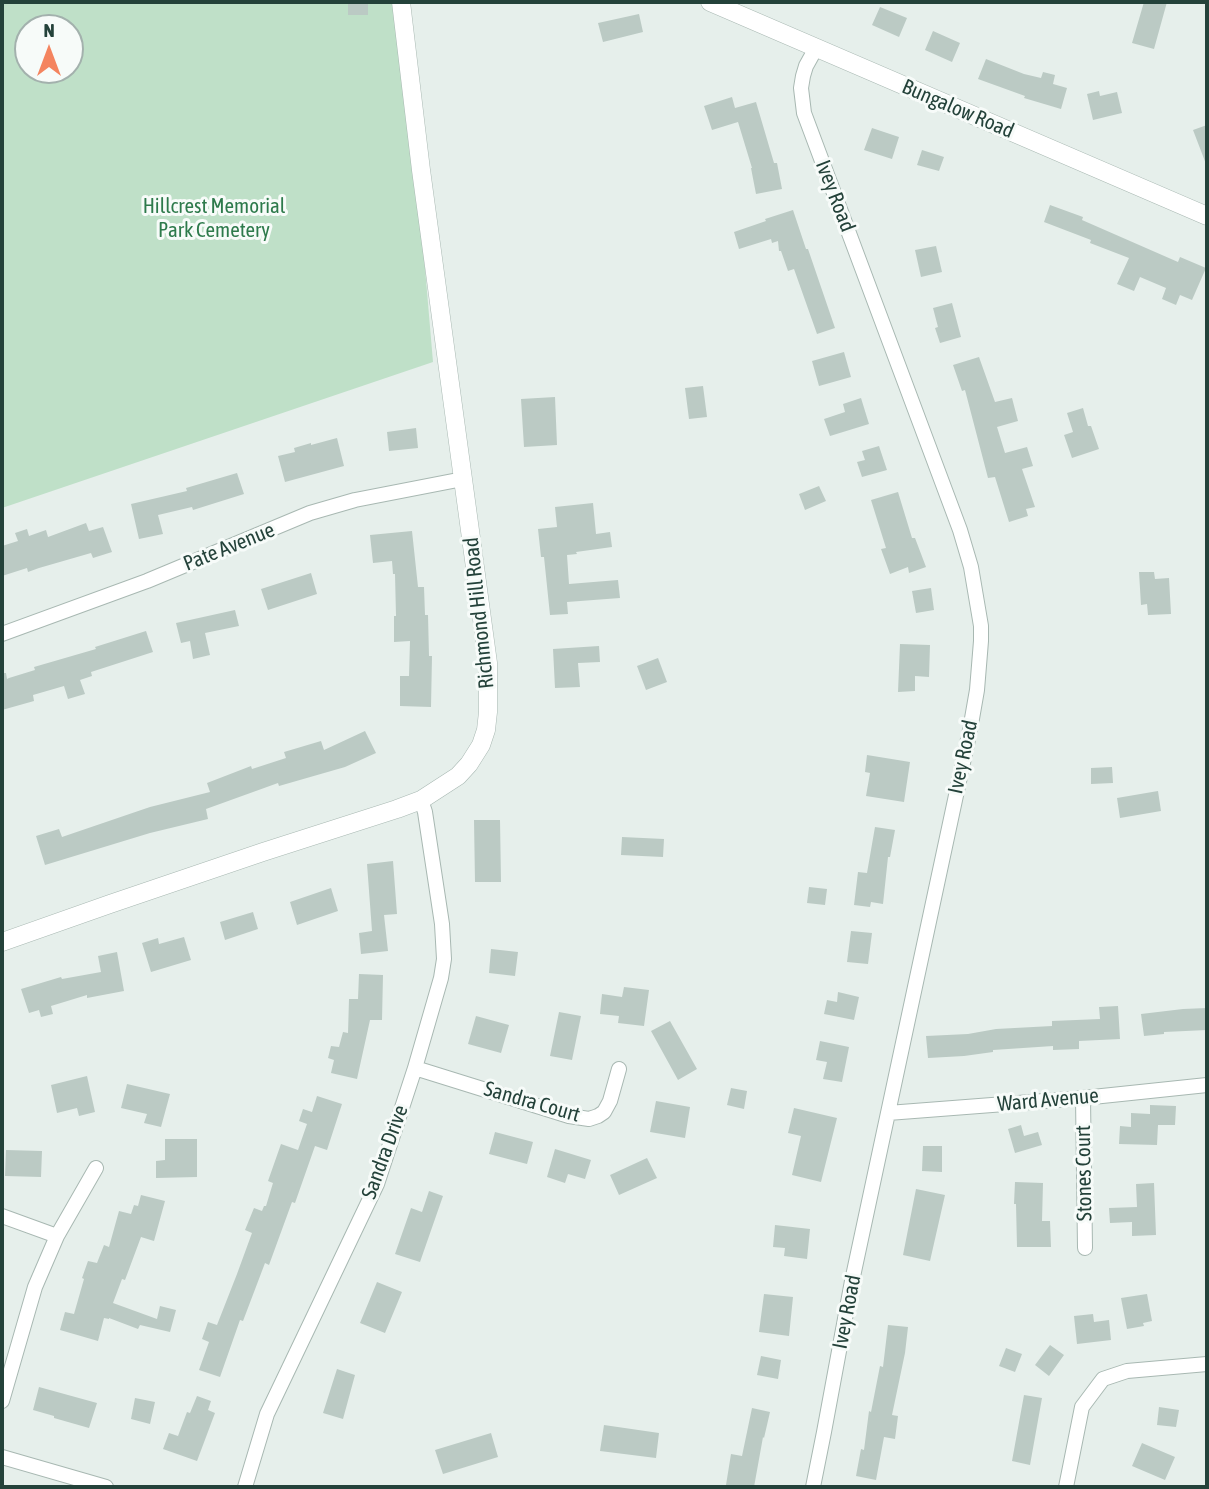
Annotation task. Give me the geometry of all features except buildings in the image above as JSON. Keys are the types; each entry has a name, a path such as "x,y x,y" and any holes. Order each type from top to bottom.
{"street":[{"name":"Richmond Hill Road","path":"2,942 421,800 458,776 470,764 481,745 486,730 488,663 401,2"},
{"name":"Bungalow Road","path":"709,2 1207,216"},
{"name":"Ivey Road","path":"813,1487 852,1281 970,730 980,667 981,626 971,567 960,530 804,113 801,88 803,76 816,48"},
{"name":"Pate Avenue","path":"2,634 147,581 310,513 355,500 463,479"},
{"name":"Sandra Drive","path":"245,1487 271,1405 377,1184 441,978 444,959 442,924 421,800"},
{"name":"Sandra Court","path":"415,1068 569,1116 589,1119 604,1112 619,1069"},
{"name":"Ward Avenue","path":"888,1112 1083,1098 1207,1085"},
{"name":"Stones Court","path":"1083,1098 1085,1248"},
{"path":"2,1401 35,1287 57,1236 96,1168"},
{"path":"2,1216 57,1236"},
{"path":"1066,1487 1082,1408 1103,1379 1127,1371 1207,1364"},
{"path":"2,1457 106,1487"}],"green space":[{"name":"Hillcrest Memorial Park Cemetery","path":"2,2 407,2 407,57 433,362 2,508"}]}
